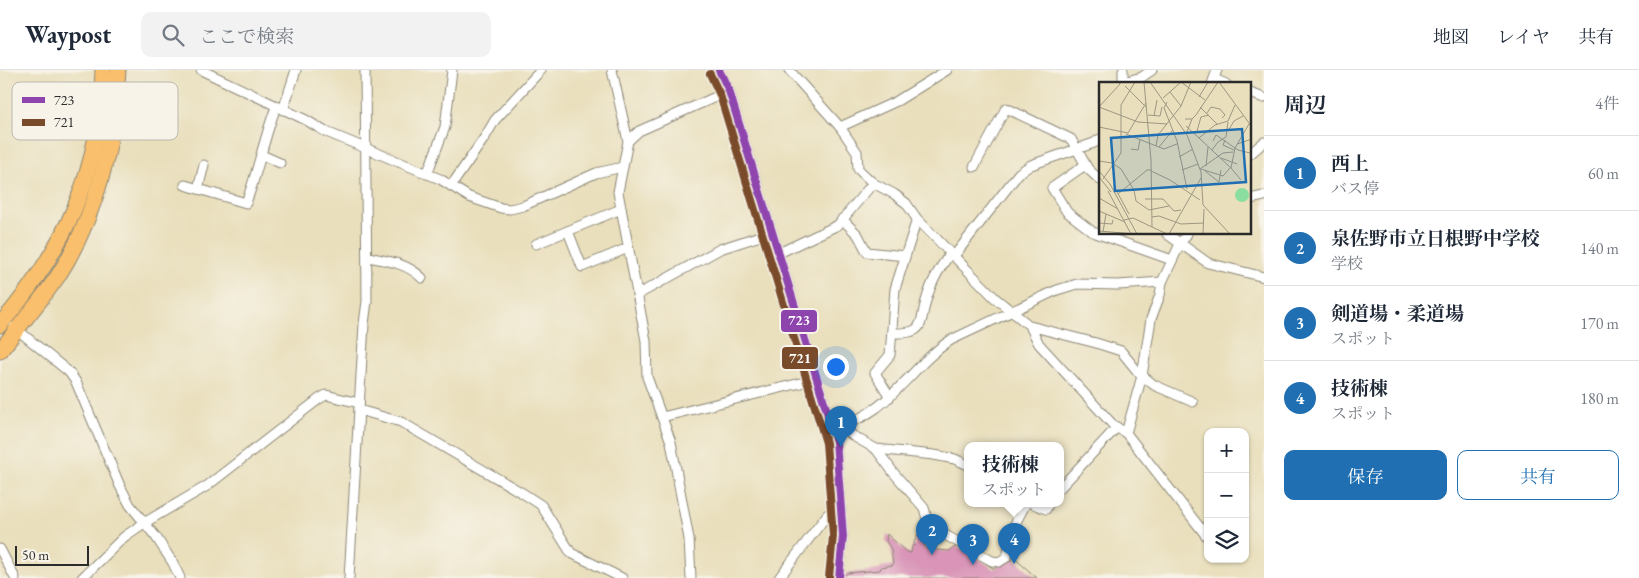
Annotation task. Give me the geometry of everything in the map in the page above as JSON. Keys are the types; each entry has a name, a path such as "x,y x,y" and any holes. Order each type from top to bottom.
{"main road":[{"path":"0,351 5,322 49,258 73,215 85,184 95,140"},
{"path":"5,322 57,276 75,246 88,218 110,140"}],"street":[{"path":"201,70 306,120 324,131 427,174 483,202 510,209 523,206 596,173 623,167"},
{"path":"185,185 246,203 270,125 280,108 296,70"},
{"path":"349,578 364,324 368,301 365,70"},
{"path":"427,174 445,126 452,70"},
{"path":"451,186 495,120 541,70"},
{"path":"612,70 628,141 618,192 646,341 647,377 671,442 675,460 689,539 691,578"},
{"path":"789,70 840,127 857,152 858,169 873,183 906,203 917,219 996,298 1030,326 1039,344 1117,427 1126,433 1204,533"},
{"path":"840,127 897,101 947,70"},
{"path":"1126,82 1142,77 1152,70"},
{"path":"1213,82 1217,70"},
{"path":"723,72 818,379 837,427 843,536 838,578"},
{"path":"628,141 639,131 729,91"},
{"path":"1252,94 1264,98"},
{"path":"974,166 1006,108 1071,139 1085,165 1099,179"},
{"path":"892,333 908,333 921,325 926,302 933,284 953,254 1019,173 1031,165 1094,143 1099,139"},
{"path":"1252,152 1264,142"},
{"path":"262,155 280,163"},
{"path":"198,189 204,165"},
{"path":"1085,165 1052,188 1067,212 1093,232 1099,234"},
{"path":"779,253 838,225 873,183"},
{"path":"536,244 621,209"},
{"path":"890,397 875,373 890,355 894,289 917,219"},
{"path":"842,220 858,235 867,252 905,256"},
{"path":"568,231 582,268 628,248"},
{"path":"637,295 720,249 772,232"},
{"path":"1101,235 1172,260"},
{"path":"1168,235 1208,263 1264,277"},
{"path":"1126,433 1142,376 1151,319 1160,295 1162,282 1186,235"},
{"path":"368,257 390,261 412,269 422,278"},
{"path":"837,427 883,404 938,348 1057,290 1078,284 1118,285 1162,282"},
{"path":"5,322 69,372 76,382 120,486 130,505 173,563 180,578"},
{"path":"1030,326 1121,351 1142,376 1154,385 1192,402"},
{"path":"662,418 818,379"},
{"path":"82,578 124,537 207,486 319,399 326,396 401,422 524,494 540,505 571,553 622,578"},
{"path":"837,427 876,449 934,455 955,459 964,463"},
{"path":"1064,484 1117,427"},
{"path":"876,449 924,508 929,526 992,561 999,562 1007,556 1014,526 1024,507"},
{"path":"779,578 827,515 840,504"},
{"path":"0,549 13,574"},
{"path":"0,560 13,574"}],"building":[{"path":"887,534 906,552 911,553 918,534 926,549 949,551 957,546 994,569 1012,556 1037,578 842,578 847,573 880,570 881,567 893,565 891,549 886,541"}],"transit line":[{"name":"723","path":"719,70 729,91 836,441 843,536 839,578"},
{"name":"721","path":"710,74 720,95 826,443 833,536 829,577"}],"place":[{"name":"西上","path":"841,447"},
{"name":"泉佐野市立日根野中学校","path":"932,555"},
{"name":"技術棟","path":"1014,564"},
{"name":"剣道場・柔道場","path":"973,565"}]}
